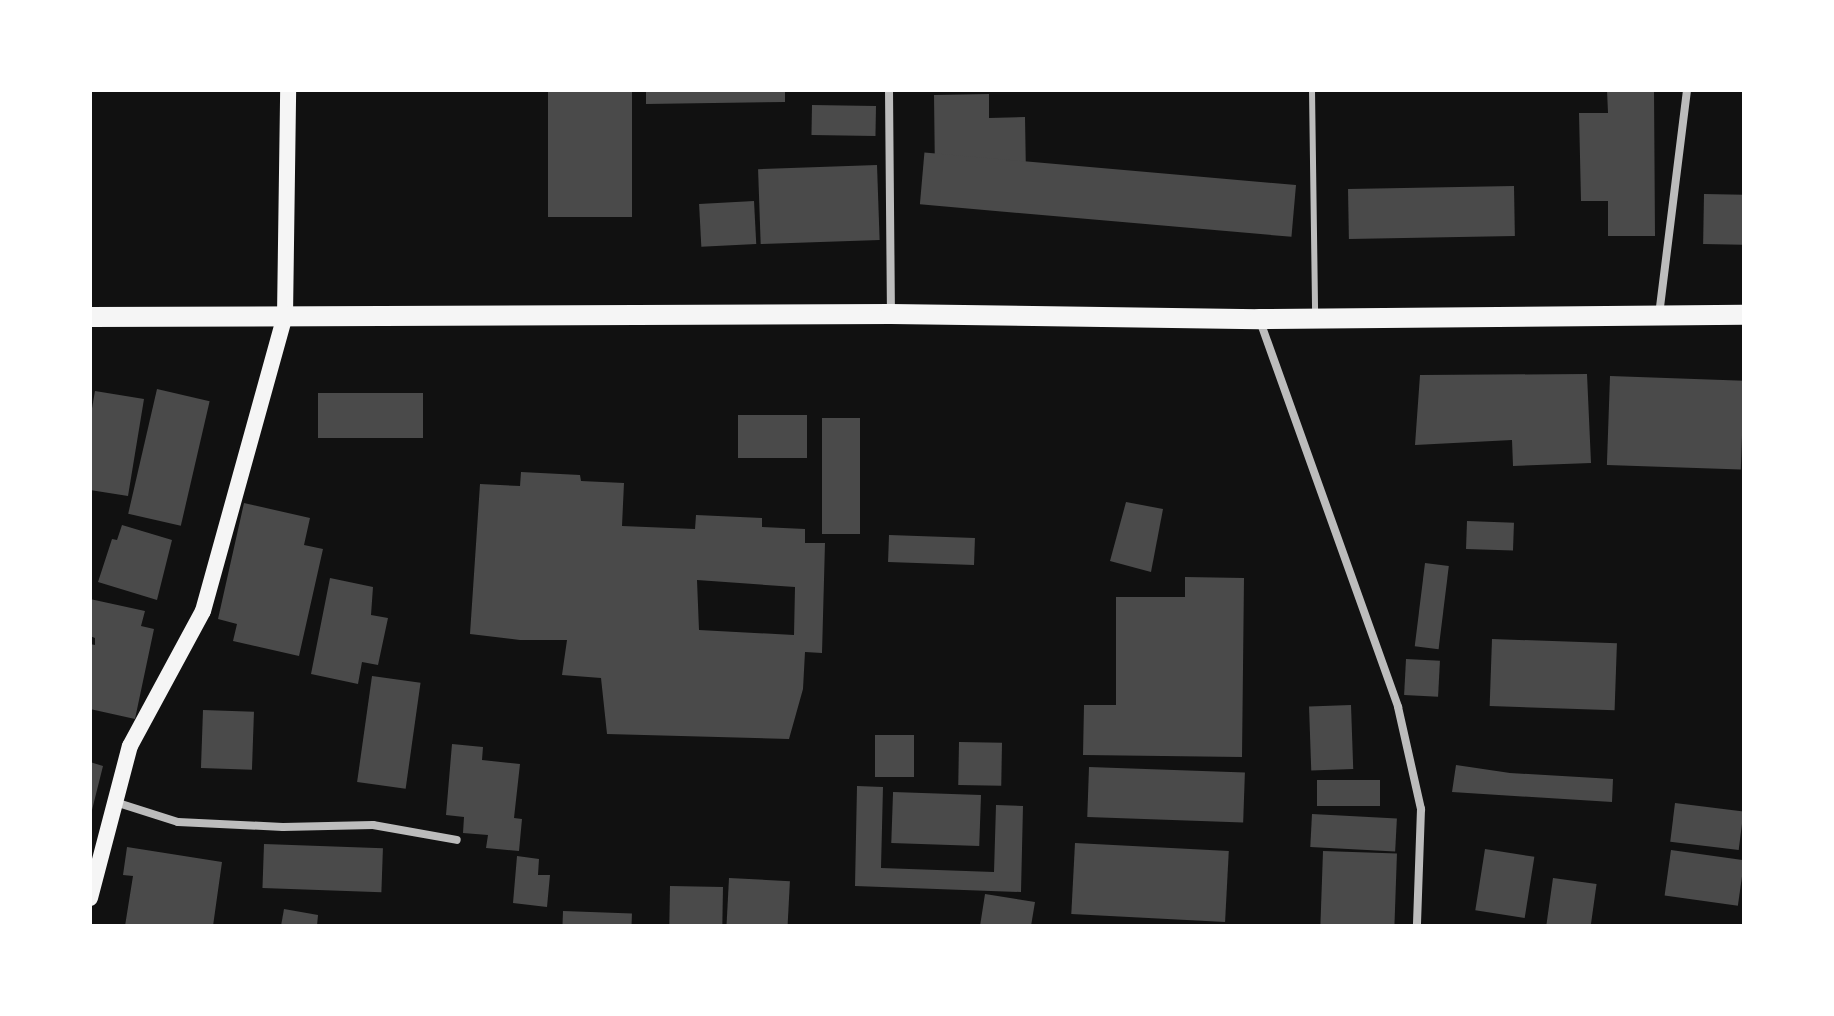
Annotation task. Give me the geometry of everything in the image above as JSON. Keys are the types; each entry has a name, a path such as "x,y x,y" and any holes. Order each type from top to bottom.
{"main road":[{"path":"90,898 130,746 203,611 285,316 288,90"},
{"path":"90,317 891,314 1315,319 1744,315"}],"street":[{"path":"889,90 891,314"},
{"path":"1659,315 1687,90"},
{"path":"1259,319 1398,707 1421,809 1417,926"},
{"path":"115,802 178,822 283,827 373,825 457,840"}],"lane":[{"path":"1312,90 1315,319"}],"building":[{"path":"548,90 632,90 632,217 548,217"},
{"path":"646,90 785,90 785,102 646,104"},
{"path":"1607,90 1654,90 1655,236 1608,236 1608,201 1581,201 1579,113 1608,113"},
{"path":"989,94 989,118 1025,117 1026,176 935,177 934,95"},
{"path":"812,105 876,106 875,136 811,135"},
{"path":"924,152 1296,185 1291,237 920,204"},
{"path":"877,165 880,240 761,244 758,169"},
{"path":"1514,186 1515,236 1349,239 1348,189"},
{"path":"1704,194 1744,195 1743,245 1703,244"},
{"path":"754,201 756,244 701,247 699,204"},
{"path":"1587,374 1591,463 1513,466 1512,440 1415,445 1420,375"},
{"path":"1610,376 1744,381 1741,470 1607,465"},
{"path":"157,389 210,401 181,526 128,514"},
{"path":"95,391 144,399 128,496 90,490 90,420"},
{"path":"318,393 423,393 423,438 318,438"},
{"path":"738,415 807,415 807,458 738,458"},
{"path":"822,418 860,418 860,534 822,534"},
{"path":"521,472 580,475 581,481 624,483 622,526 695,529 696,515 762,518 762,527 805,529 805,543 825,543 822,653 805,652 803,689 789,739 607,734 601,678 562,675 567,640 520,640 470,634 480,484 520,486","holes":["697,580 795,587 794,635 699,630"]},
{"path":"1126,502 1163,509 1151,572 1110,561"},
{"path":"244,503 310,518 304,545 323,549 299,656 233,641 237,624 218,619"},
{"path":"1467,521 1514,523 1513,551 1466,549"},
{"path":"122,525 172,540 157,600 98,582 112,539 117,540"},
{"path":"889,535 975,538 974,565 888,562"},
{"path":"1425,563 1449,566 1439,649 1415,646"},
{"path":"1185,577 1244,578 1242,757 1083,755 1084,705 1116,705 1116,597 1185,597"},
{"path":"330,578 373,587 371,615 388,618 378,665 362,662 358,684 311,674"},
{"path":"90,599 145,611 141,626 154,629 135,719 90,709 90,644 95,645 95,638 90,636"},
{"path":"1492,639 1617,643 1615,710 1490,706"},
{"path":"1406,659 1440,661 1438,697 1404,695"},
{"path":"372,676 421,683 406,789 357,782"},
{"path":"1351,705 1353,769 1311,770 1309,706"},
{"path":"203,710 254,712 252,770 201,768"},
{"path":"875,735 914,735 914,777 875,777"},
{"path":"959,742 1002,743 1001,786 958,785"},
{"path":"452,744 483,747 482,760 520,764 514,818 522,819 519,851 486,848 488,835 463,833 464,817 446,815"},
{"path":"90,762 103,766 91,814 90,814"},
{"path":"1456,765 1510,773 1613,779 1612,802 1452,792"},
{"path":"1089,767 1245,772 1243,822 1087,817"},
{"path":"1317,780 1380,780 1380,806 1317,806"},
{"path":"857,786 883,787 881,868 994,872 996,805 1023,806 1021,892 855,886"},
{"path":"893,792 981,795 979,846 891,843"},
{"path":"1675,803 1743,811 1739,850 1670,842"},
{"path":"1312,814 1397,818 1395,851 1310,847"},
{"path":"1075,843 1229,851 1225,922 1071,914"},
{"path":"264,844 383,848 381,892 262,888"},
{"path":"127,847 222,862 213,926 125,926 133,876 123,875"},
{"path":"1485,849 1534,857 1525,918 1475,910"},
{"path":"1671,850 1744,860 1738,906 1665,896"},
{"path":"1323,851 1397,854 1394,926 1320,926"},
{"path":"517,856 539,859 538,875 550,875 547,907 513,903"},
{"path":"729,878 790,881 788,926 726,926"},
{"path":"1553,878 1597,884 1591,926 1546,926"},
{"path":"670,886 723,887 722,926 669,926"},
{"path":"985,894 1035,902 1031,926 980,926"},
{"path":"284,909 318,915 317,926 281,926"},
{"path":"563,911 632,913 632,926 562,926"}]}
